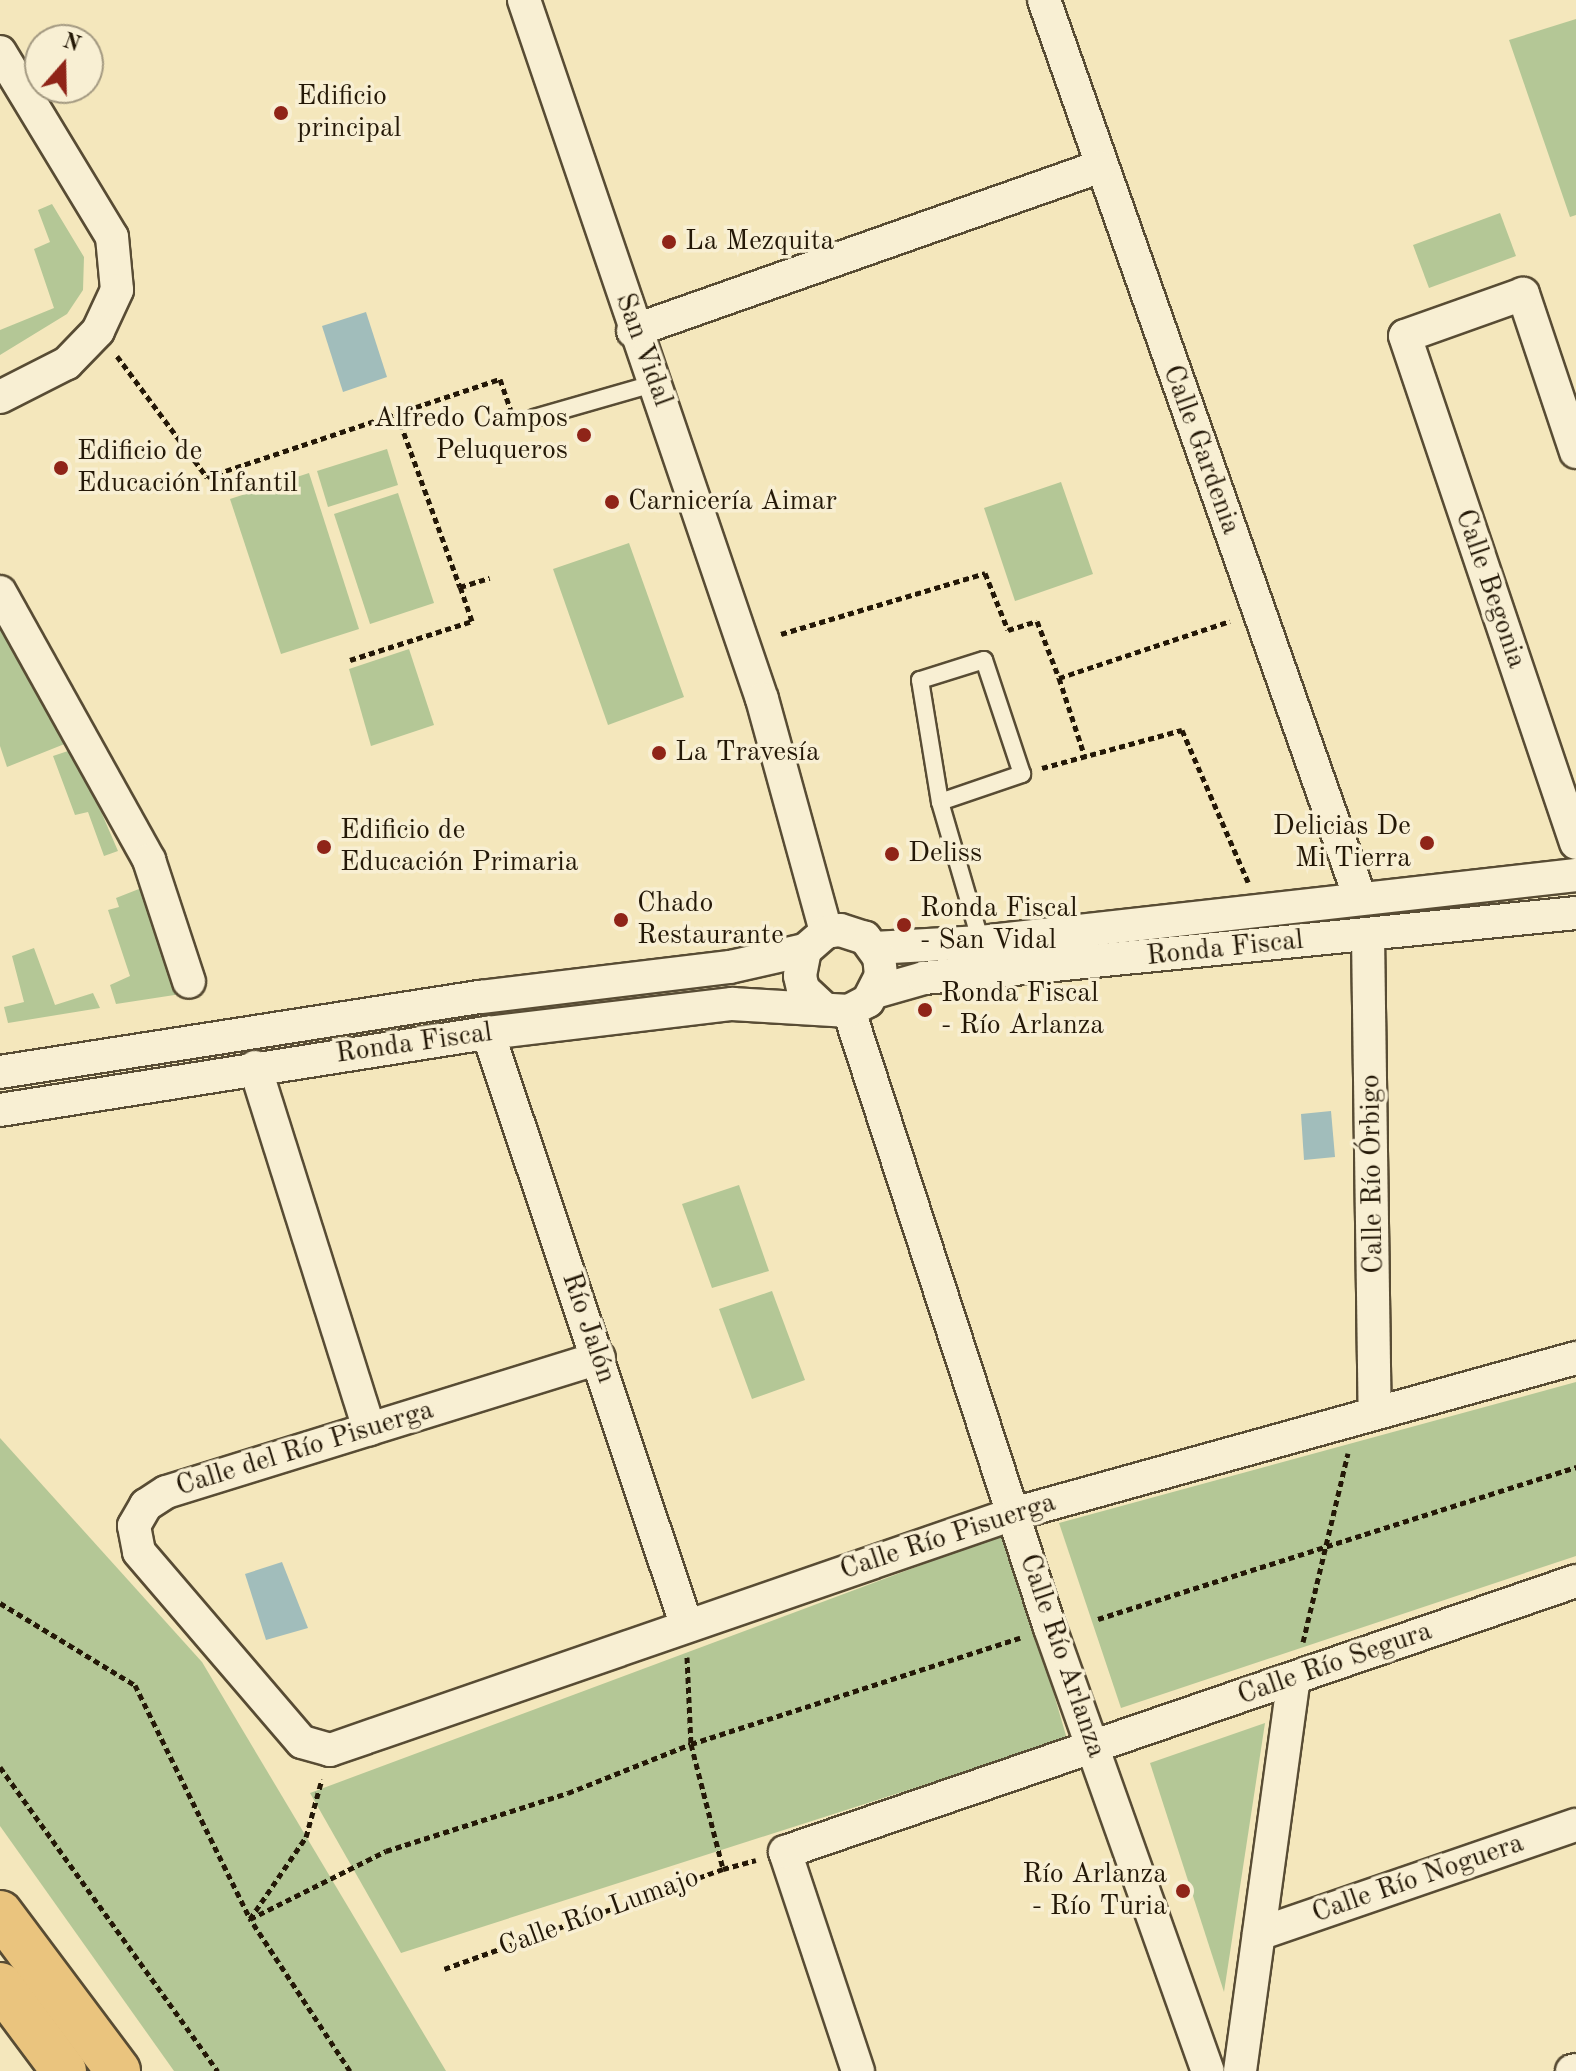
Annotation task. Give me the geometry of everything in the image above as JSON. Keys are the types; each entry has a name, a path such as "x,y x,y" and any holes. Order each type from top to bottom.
{"main road":[{"path":"0,1913 118,2071"},
{"path":"0,1985 64,2071"}],"street":[{"name":"San Vidal","path":"524,0 633,331 656,383 762,699 816,941"},
{"name":"Calle Gardenia","path":"1044,0 1099,167 1360,898"},
{"path":"0,52 112,237 117,290 98,331 67,363 0,397"},
{"path":"633,331 1099,167"},
{"name":"Calle Begonia","path":"1576,452 1523,294 1405,336 1576,843"},
{"path":"0,592 149,860 189,982"},
{"name":"Ronda Fiscal","path":"2,1072 481,997 730,967 853,932 874,948 981,942 1259,908 1576,875"},
{"name":"Ronda Fiscal","path":"4,1109 255,1067 488,1033 732,1004 849,1003 924,978 1576,913"},
{"name":"Calle Río Órbigo","path":"1368,935 1375,1413"},
{"path":"816,941 800,976 803,989 849,1003 881,965 874,948"},
{"name":"Calle Río Arlanza","path":"849,1003 1050,1628 1208,2071"},
{"name":"Río Jalón","path":"488,1033 686,1624"},
{"path":"255,1067 369,1429"},
{"name":"Ronda Fiscal","path":"2,1072 16,1088 4,1109"},
{"name":"Calle del Río Pisuerga","path":"330,1750 302,1742 139,1552 134,1526 146,1505 166,1492 599,1358"},
{"name":"Calle Río Pisuerga","path":"330,1750 686,1624 1013,1514 1576,1358"},
{"name":"Calle Río Segura","path":"1094,1746 1576,1581"},
{"path":"1240,2071 1294,1679"},
{"path":"858,2071 785,1852 1094,1746"},
{"name":"Calle Río Noguera","path":"1259,1934 1576,1825"}],"lane":[{"path":"534,418 656,383"},
{"path":"940,802 1022,774 984,660 920,680 940,802 981,942"}],"path":[{"path":"98,331 207,477 500,379 513,417"},
{"path":"350,660 472,621 397,414"},
{"path":"781,634 985,573 1008,630 1037,621 1085,757"},
{"path":"460,587 490,578"},
{"path":"1059,678 1235,619"},
{"path":"1022,774 1182,730 1259,908"},
{"path":"1294,1679 1350,1444 1375,1413"},
{"path":"1098,1619 1576,1467"},
{"path":"0,1603 135,1685 250,1919 350,2071"},
{"path":"686,1624 691,1744"},
{"path":"250,1919 386,1851 568,1793 691,1744 1050,1628"},
{"name":"Calle Río Lumajo","path":"444,1969 723,1869 691,1744"},
{"path":"250,1919 306,1837 330,1750"},
{"path":"0,1767 218,2071"}],"green space":[{"path":"1576,19 1576,215 1570,217 1509,40"},
{"path":"52,204 84,257 83,290 67,314 0,355 0,330 54,308 34,249 50,242 38,210"},
{"path":"1500,213 1516,256 1429,288 1413,245"},
{"path":"387,449 398,485 328,507 317,471"},
{"path":"309,473 359,629 281,654 230,499"},
{"path":"1061,482 1093,574 1015,601 984,508"},
{"path":"398,493 434,603 370,624 334,514"},
{"path":"629,543 684,697 608,725 553,569"},
{"path":"0,614 72,741 7,767 0,746"},
{"path":"409,649 434,725 371,746 349,669"},
{"path":"74,749 118,851 104,856 88,812 75,815 53,756"},
{"path":"144,887 181,994 116,1004 110,985 130,976 108,910 119,907 116,898"},
{"path":"34,948 55,1005 93,993 100,1008 8,1023 4,1007 24,1002 12,956"},
{"path":"739,1185 769,1271 712,1288 682,1204"},
{"path":"772,1291 805,1380 752,1399 719,1309"},
{"path":"1576,1382 1576,1556 1121,1708 1059,1523"},
{"path":"0,1438 202,1662 446,2071 174,2071 0,1826"},
{"path":"1007,1533 1067,1739 401,1953 310,1793"},
{"path":"1265,1723 1224,1992 1150,1763"}],"water":[{"path":"366,312 387,377 343,392 322,326"},
{"path":"1331,1111 1335,1157 1304,1160 1301,1114"},
{"path":"282,1562 308,1628 266,1640 245,1574"}],"place":[{"name":"Edificio principal","path":"281,113"},
{"name":"La Mezquita","path":"669,242"},
{"name":"Alfredo Campos Peluqueros","path":"584,435"},
{"name":"Edificio de Educación Infantil","path":"61,468"},
{"name":"Carnicería Aimar","path":"612,502"},
{"name":"La Travesía","path":"659,753"},
{"name":"Delicias De Mi Tierra","path":"1427,843"},
{"name":"Edificio de Educación Primaria","path":"324,847"},
{"name":"Deliss","path":"892,854"},
{"name":"Chado Restaurante","path":"621,920"},
{"name":"Ronda Fiscal - San Vidal","path":"904,925"},
{"name":"Ronda Fiscal - Río Arlanza","path":"925,1010"},
{"name":"Río Arlanza - Río Turia","path":"1183,1891"}]}
